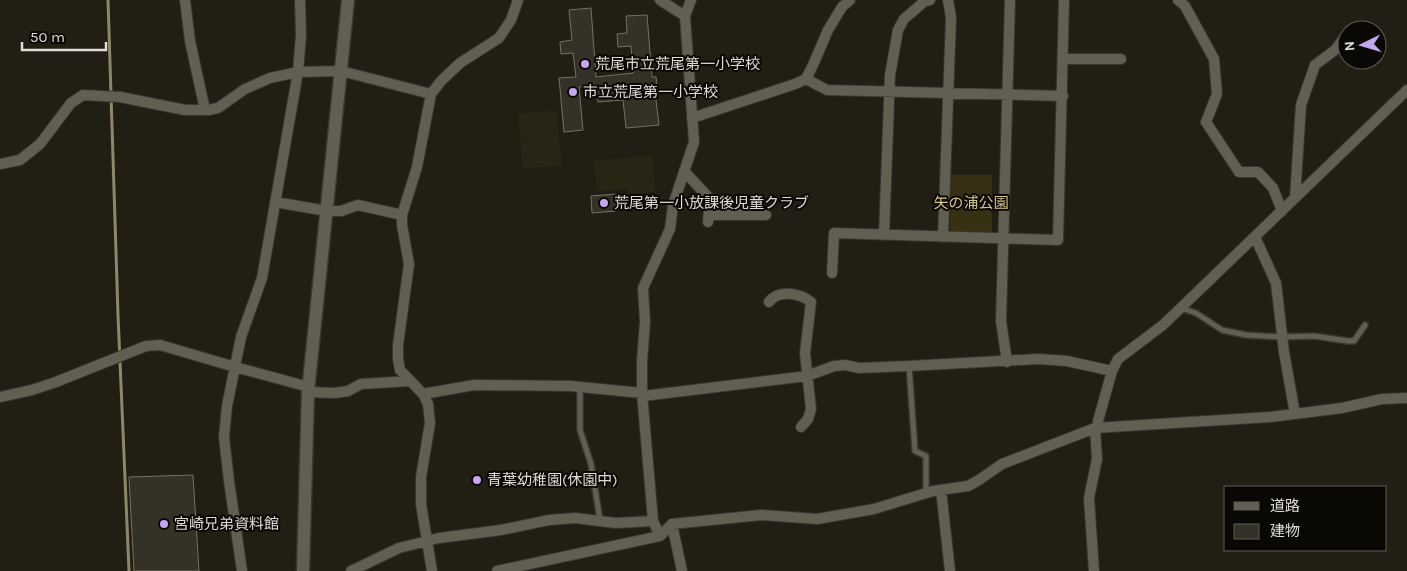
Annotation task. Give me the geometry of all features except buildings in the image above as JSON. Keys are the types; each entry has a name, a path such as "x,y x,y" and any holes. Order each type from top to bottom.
{"street":[{"path":"185,0 190,41 205,110"},
{"path":"242,571 224,437 227,406 241,337 262,278 298,72 302,35 300,0"},
{"path":"303,571 308,390 348,0"},
{"path":"432,571 421,504 421,477 430,423 428,404 424,394 400,370 398,360 398,346 409,264 402,215 417,167 431,94 441,80 460,63 499,38 511,20 518,0"},
{"path":"660,0 685,16"},
{"path":"660,536 653,521 643,395 642,361 645,322 643,288 670,229 673,206 694,142 685,16 691,0"},
{"path":"692,118 795,84 806,78 828,30 842,7 850,0"},
{"path":"884,235 890,75 898,30 904,19 925,1 930,0"},
{"path":"943,237 951,18 948,0"},
{"path":"1007,362 1001,321 1010,0"},
{"path":"832,273 834,233 1058,240 1064,0"},
{"path":"1178,0 1185,6 1214,59 1218,94 1206,122 1239,172 1258,172 1273,188 1282,211"},
{"path":"1295,198 1301,105 1315,65 1337,47"},
{"path":"1064,59 1121,59"},
{"path":"0,164 20,160 40,144 71,103 83,95 120,97 185,110 205,110 218,108 245,89 262,82 298,72 341,71 431,94"},
{"path":"806,78 828,90 1063,96"},
{"path":"1094,571 1089,498 1097,459 1097,424 1112,371 1118,359 1181,308 1407,90"},
{"path":"684,171 710,199 709,219 766,215"},
{"path":"275,202 327,211 341,211 358,205 402,215"},
{"path":"1255,237 1276,283 1282,337 1295,414"},
{"path":"769,302 773,296 780,294 804,296 811,302 805,353 811,409 808,419 801,427"},
{"path":"0,397 32,390 146,346 160,345 308,390 335,393 348,391 361,384 411,381"},
{"path":"424,394 474,385 580,386 643,395 807,376 834,366 845,365 859,368 1038,360 1067,361 1112,371"},
{"path":"497,571 660,536 672,524 761,515 817,519 874,509 926,493 968,486 1002,464 1097,424 1295,414 1342,408 1382,399 1407,398"},
{"path":"941,490 950,571"},
{"path":"351,571 399,548 426,541 501,530 549,520 575,518 616,522 653,521"},
{"path":"672,524 682,571"}],"lane":[{"path":"1181,308 1196,313 1222,330 1246,335 1314,336 1354,341 1365,325"},
{"path":"909,366 915,451 926,456 926,493"},
{"path":"580,386 580,430 592,464 600,520"}],"shaded area":[{"path":"556,110 562,166 523,168 518,114"},
{"path":"652,155 655,192 628,195 627,189 597,191 594,161"}],"green space":[{"name":"矢の浦公園","path":"951,175 992,175 992,233 950,232"}],"waterway":[{"path":"108,0 118,315 129,571"}],"place":[{"name":"荒尾市立荒尾第一小学校","path":"585,64"},
{"name":"市立荒尾第一小学校","path":"573,92"},
{"name":"荒尾第一小放課後児童クラブ","path":"604,203"},
{"name":"青葉幼稚園(休園中)","path":"477,480"},
{"name":"宮崎兄弟資料館","path":"164,524"}]}
